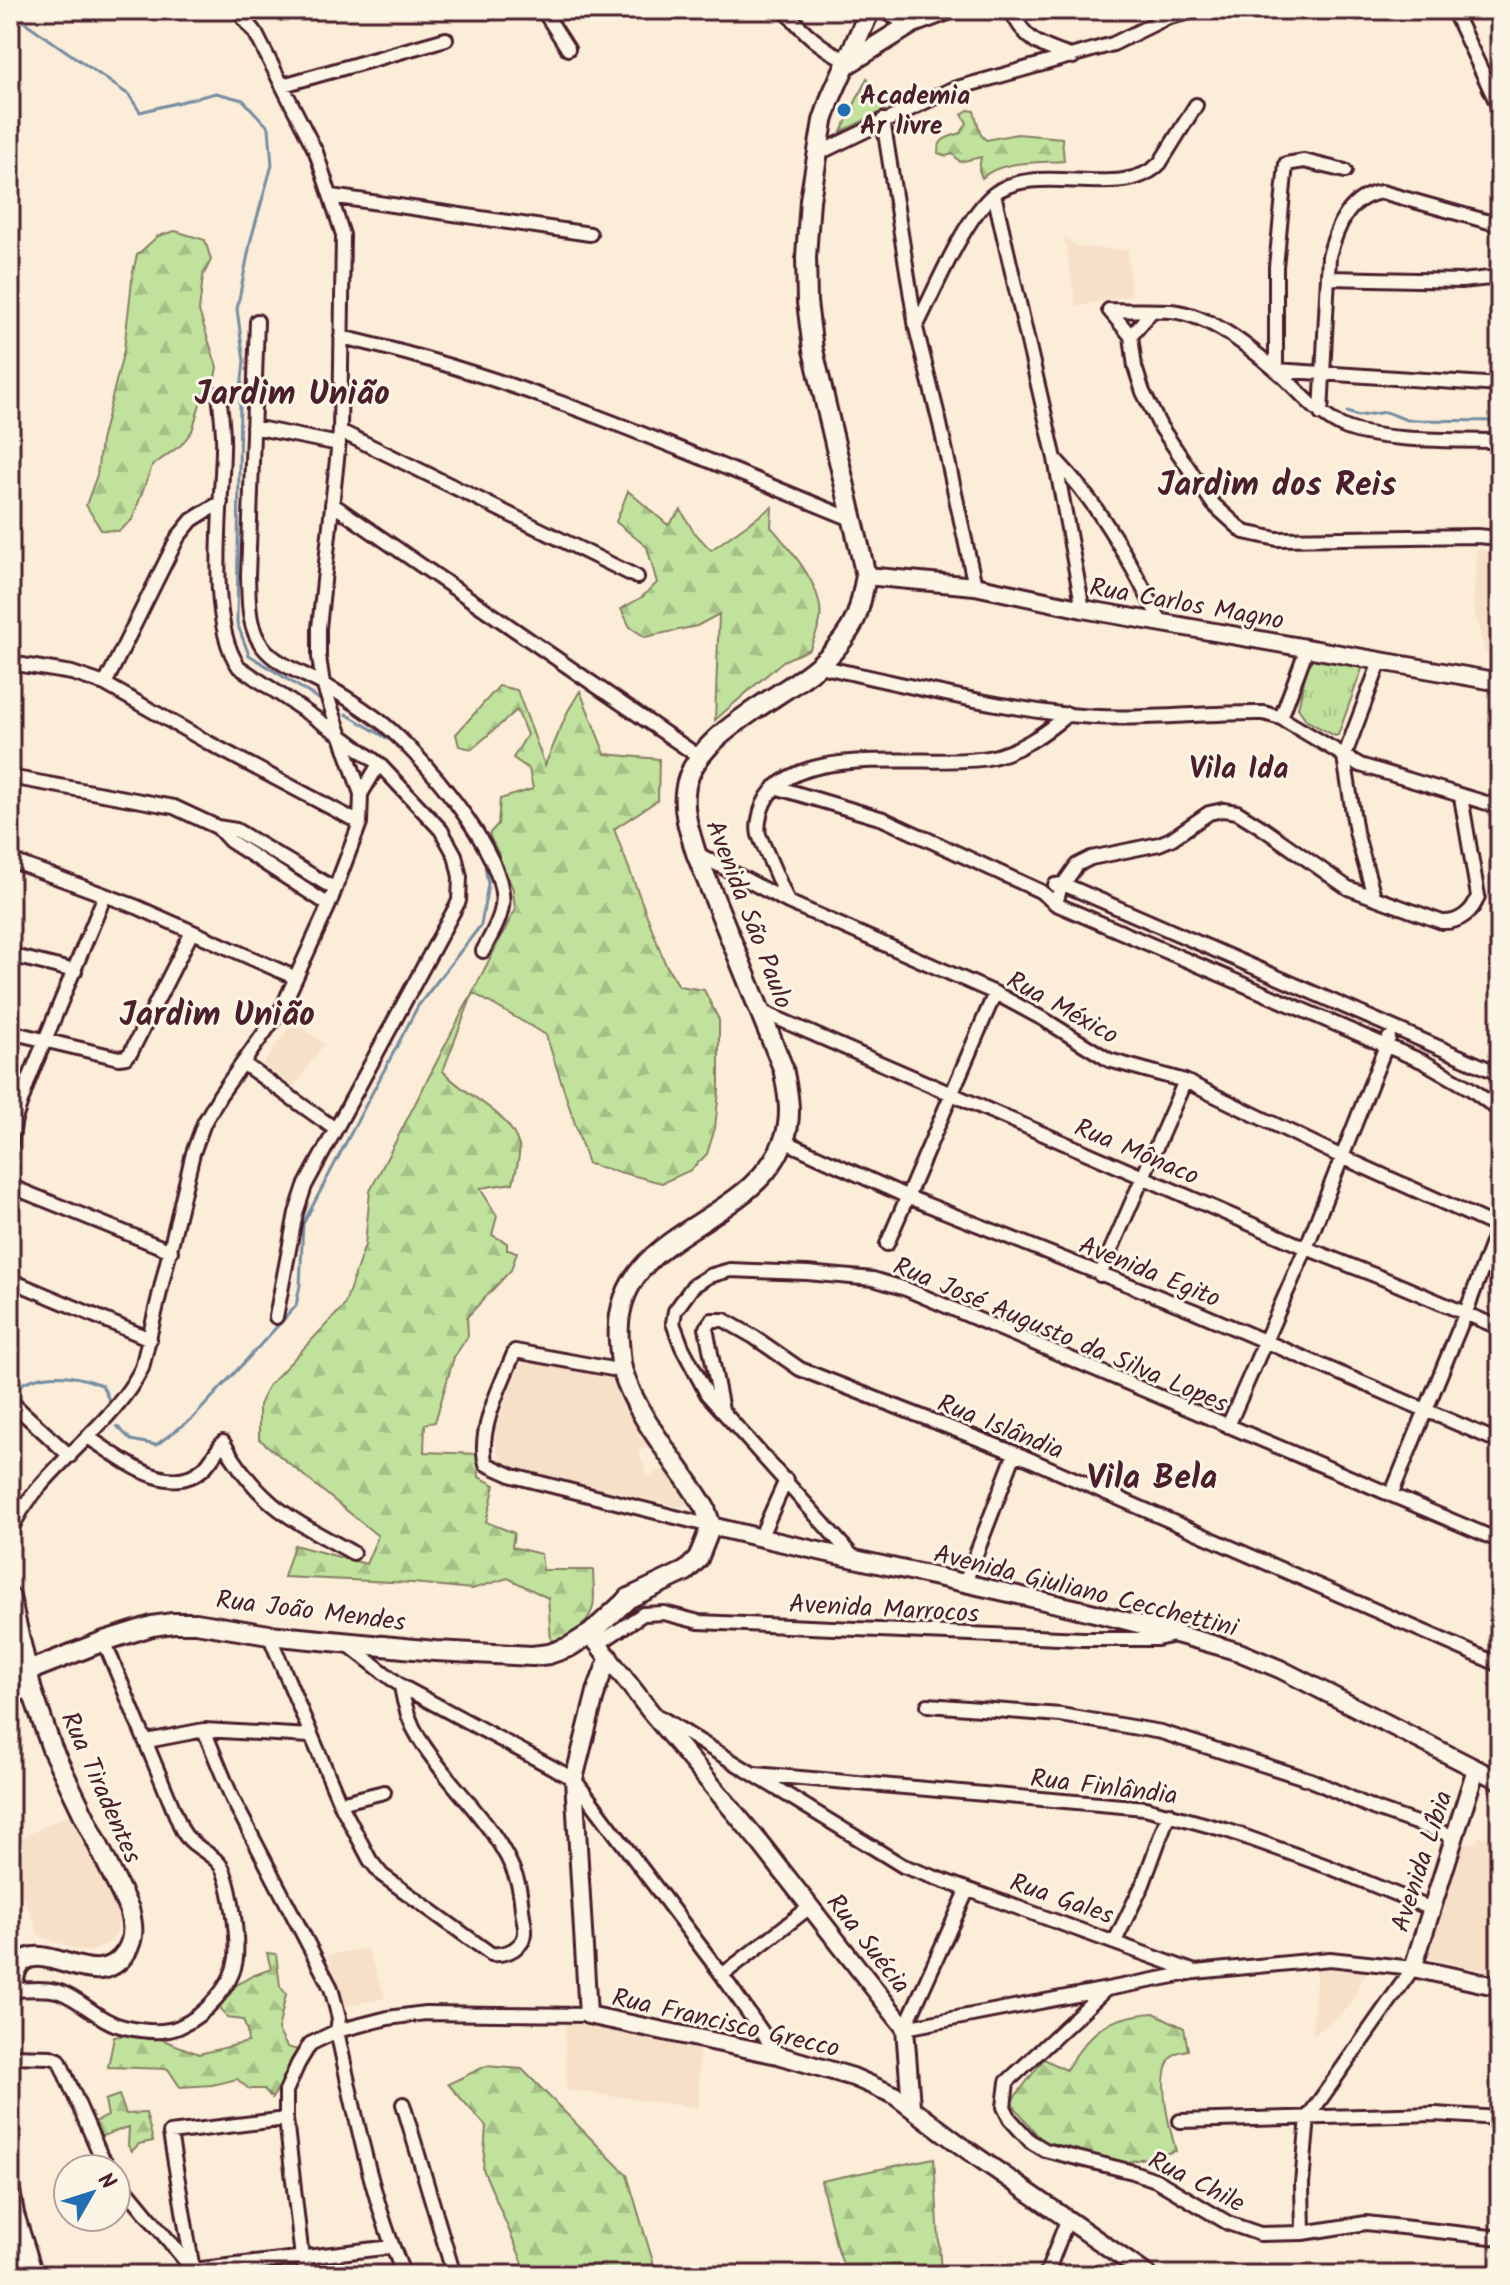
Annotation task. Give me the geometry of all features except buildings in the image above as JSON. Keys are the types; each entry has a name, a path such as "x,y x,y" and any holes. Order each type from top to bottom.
{"main road":[{"path":"698,756 720,736 819,666 851,627 866,576 813,350 806,257 817,154 831,97 870,10"},
{"path":"887,10 913,23"},
{"path":"848,63 913,23 948,10"},
{"name":"Avenida São Paulo","path":"698,756 685,791 685,816 696,853 783,1068 789,1098 789,1120 784,1141 767,1170 707,1219 661,1248 633,1279 617,1320 623,1371 649,1422 699,1497 711,1526"},
{"path":"599,1645 629,1598 686,1571 698,1559 711,1526"},
{"name":"Rua Tiradentes","path":"10,1597 32,1691 52,1749 129,1909 132,1923 129,1948 111,1964 86,1969 39,1956 30,1958 16,1970 10,1992"},
{"name":"Rua João Mendes","path":"28,1671 104,1641 173,1623 196,1623 269,1635 435,1651 532,1656 569,1647 599,1645"},
{"path":"10,2190 14,2214 33,2275"}],"street":[{"path":"543,10 568,49"},
{"path":"785,10 804,33 848,63"},
{"path":"1011,10 1017,24 1041,46 1073,57"},
{"path":"817,154 950,90 1073,57 1113,44 1166,18 1198,10"},
{"path":"1453,10 1500,110"},
{"path":"10,1532 22,1508 89,1438 132,1387 142,1368 193,1153 204,1123 282,1008 294,977 311,948 360,823 361,794 323,684 319,657 319,628 340,438 343,235 316,152 256,34 241,12"},
{"path":"283,85 446,39"},
{"path":"916,328 965,230 994,194 1020,183 1122,180 1140,176 1160,163 1196,105"},
{"path":"883,120 916,328 975,586"},
{"path":"1276,370 1276,267 1286,164 1304,161 1345,171"},
{"path":"1321,414 1329,256 1344,217 1367,194 1382,192 1500,225"},
{"path":"994,194 1055,459 1083,609"},
{"path":"331,196 590,234"},
{"path":"1329,278 1461,281 1500,277"},
{"path":"1500,441 1415,438 1355,431 1321,414 1276,370 1220,328 1172,311 1109,310 1131,336 1135,367 1143,392 1160,426 1213,504 1244,532 1277,539 1500,538"},
{"path":"1131,336 1151,312"},
{"path":"257,321 248,576 250,615 255,636 265,650 285,665 323,684 378,719 410,747 443,785 489,854 501,884 503,905 483,951"},
{"path":"341,337 500,383 617,423 854,520"},
{"path":"1325,348 1334,364 1354,377"},
{"path":"1276,370 1500,385"},
{"path":"219,394 223,445 219,597 226,643 232,657 239,667 379,764 441,830 455,855 460,877 459,901 305,1186 296,1213 276,1317"},
{"path":"253,427 340,438 637,577"},
{"path":"1055,459 1079,484 1103,517 1161,622"},
{"path":"105,684 178,537 192,520 221,502"},
{"path":"332,504 698,756"},
{"name":"Rua Carlos Magno","path":"866,576 975,586 1083,609 1500,682"},
{"path":"1281,718 1307,648"},
{"path":"1374,896 1356,832 1344,757 1380,662"},
{"path":"10,663 72,673 105,684 360,823"},
{"path":"819,666 1068,714 1264,713 1281,718 1344,757 1371,769 1500,807"},
{"path":"788,902 758,830 766,798 775,787 803,770 843,762 955,762 989,758 1015,750 1068,714"},
{"path":"361,794 379,764"},
{"path":"10,777 174,807 217,827 236,830 335,889"},
{"path":"775,787 883,819 1040,891 1056,904 1386,1044 1452,1076 1500,1111"},
{"path":"1056,904 1063,884 1077,865 1091,858 1159,844 1209,813 1223,810 1237,812 1348,888 1442,922 1458,920 1473,908 1479,889 1461,797"},
{"path":"217,827 230,841 329,905"},
{"name":"Rua México","path":"696,853 788,902 995,993 1109,1060 1185,1081 1499,1228"},
{"path":"10,860 105,895 294,977"},
{"path":"1040,891 1063,884 1392,1028 1451,1050 1500,1074"},
{"path":"10,1147 15,1119 105,895"},
{"path":"10,1032 119,1058 131,1052 192,932"},
{"path":"10,955 75,971"},
{"path":"1225,976 1235,959"},
{"path":"887,1244 995,993"},
{"name":"Rua Mônaco","path":"758,1010 1306,1248 1500,1328"},
{"path":"1228,1426 1306,1248 1392,1028"},
{"path":"244,1064 335,1129"},
{"path":"1100,1275 1185,1081"},
{"name":"Avenida Egito","path":"784,1141 908,1197 1192,1310 1500,1442"},
{"path":"10,1186 171,1251"},
{"path":"1391,1495 1499,1228"},
{"name":"Rua José Augusto da Silva Lopes","path":"857,1561 723,1413 693,1371 673,1323 675,1311 693,1286 709,1276 730,1270 807,1273 873,1279 906,1289 1500,1541"},
{"path":"10,1280 150,1339"},
{"name":"Rua Islândia","path":"723,1413 706,1328 717,1319 754,1337 800,1369 1015,1453 1500,1665"},
{"path":"623,1371 515,1351 494,1401 483,1453 486,1464 513,1476 711,1526"},
{"path":"10,1401 70,1456"},
{"path":"89,1438 149,1475 170,1480 186,1477 203,1468 223,1442 248,1481 274,1507 353,1553"},
{"path":"965,1583 1015,1453"},
{"path":"760,1538 786,1480"},
{"name":"Avenida Giuliano Cecchettini","path":"711,1526 965,1583 1239,1652 1280,1669 1500,1781"},
{"name":"Avenida Marrocos","path":"599,1645 633,1619 652,1612 699,1622 1068,1639 1157,1639 1177,1634"},
{"path":"269,1635 340,1803 370,1860 382,1875 491,1954 502,1955 515,1949 526,1931 518,1882 509,1860 492,1834 419,1738 409,1718 401,1686"},
{"path":"10,1992 57,1991 106,2021 146,2031 168,2030 192,2020 220,1994 231,1976 236,1959 224,1872 219,1862 187,1839 104,1641"},
{"path":"344,1641 401,1686 574,1779 722,1975 778,2055"},
{"path":"588,2015 574,1779 597,1688 599,1645"},
{"name":"Rua Suécia","path":"599,1645 905,2028 1195,1972"},
{"path":"10,1695 32,1691"},
{"path":"928,1705 1061,1715 1161,1732 1311,1780 1373,1808 1453,1836"},
{"name":"Rua Gales","path":"650,1711 903,1866 1195,1972 1330,1959 1413,1968 1500,1987"},
{"path":"147,1741 204,1730 310,1736"},
{"path":"204,1730 232,1798 331,1988 339,2018 337,2031 363,2146 392,2247 404,2275"},
{"name":"Avenida Líbia","path":"1413,1968 1476,1769"},
{"name":"Rua Finlândia","path":"755,1774 1121,1805 1169,1813 1329,1867 1432,1909"},
{"path":"340,1803 384,1792"},
{"path":"1115,1941 1143,1884 1169,1813"},
{"path":"911,2106 905,2028 967,1891"},
{"path":"722,1975 810,1907"},
{"path":"1303,2233 1302,2184 1308,2117 1413,1968"},
{"name":"Rua Chile","path":"1104,1991 1007,2082 1004,2107 1010,2119 1030,2141 1045,2150 1156,2180 1228,2223 1260,2234 1303,2233 1366,2223 1500,2238"},
{"name":"Rua Francisco Grecco","path":"309,2275 302,2258 286,2119 286,2091 310,2044 337,2031 388,2018 425,2013 588,2015 778,2055 853,2077 911,2106 963,2147 1143,2273"},
{"path":"10,2056 51,2057 62,2064 100,2153"},
{"path":"403,2104 454,2275"},
{"path":"1180,2121 1435,2114 1500,2118"},
{"path":"194,2272 170,2133 286,2119"},
{"path":"132,2196 194,2272"},
{"path":"1046,2275 1068,2218"},
{"path":"194,2272 392,2247"}],"shaded area":[{"path":"1064,236 1078,247 1128,250 1131,295 1076,307"},
{"path":"1477,549 1500,551 1500,656 1485,654 1473,605"},
{"path":"294,1021 324,1044 294,1087 263,1064"},
{"path":"525,1361 610,1375 651,1445 638,1452 648,1476 666,1469 690,1496 689,1503 681,1507 503,1466 495,1444 496,1424 519,1366"},
{"path":"71,1813 120,1912 117,1932 112,1941 91,1952 39,1936 10,1861 23,1852 17,1840"},
{"path":"1480,1836 1500,1841 1500,1974 1430,1959 1427,1954 1464,1842 1475,1844"},
{"path":"367,1948 385,1998 343,2007 328,1955"},
{"path":"1317,1967 1367,1970 1350,2006 1312,2037"},
{"path":"565,2020 699,2048 699,2108 566,2090"}],"green space":[{"path":"867,78 885,110 841,132"},
{"path":"968,110 974,111 981,135 986,140 1017,134 1062,138 1064,161 1010,165 982,178 979,170 981,157 960,162 953,154 946,156 938,153 942,141 961,133 967,123 962,114"},
{"path":"175,231 205,240 211,260 203,276 199,311 217,367 214,383 202,397 192,431 181,445 152,466 132,520 119,531 101,530 86,505 97,475 101,441 124,350 137,255 158,236"},
{"path":"628,491 668,525 681,510 693,531 711,550 772,507 771,527 804,570 817,595 820,620 810,649 783,661 715,720 719,614 697,626 645,637 630,627 621,609 642,597 657,583 647,547 616,522"},
{"path":"1316,655 1341,657 1363,666 1338,735 1335,736 1307,721 1298,708 1308,663"},
{"path":"499,686 517,690 545,765 580,691 605,754 659,759 658,800 614,829 665,963 679,986 704,990 719,1020 719,1091 715,1128 707,1154 691,1170 662,1183 588,1164 546,1035 473,993 443,1071 496,1113 514,1134 519,1146 513,1183 480,1188 497,1216 492,1235 507,1243 507,1250 517,1252 511,1270 467,1317 468,1336 454,1357 435,1422 425,1424 424,1452 478,1454 479,1477 495,1485 486,1522 514,1533 512,1547 541,1554 543,1570 593,1570 594,1601 589,1616 570,1635 551,1641 548,1598 508,1578 472,1589 284,1577 294,1545 366,1564 378,1536 259,1439 259,1405 268,1386 344,1306 365,1245 370,1191 515,910 513,889 489,834 498,824 500,799 533,789 529,769 513,758 527,735 517,710 472,749 459,746 456,734"},
{"path":"267,1953 276,1954 280,1986 286,1994 278,2030 287,2047 302,2051 272,2098 264,2089 249,2089 237,2079 212,2085 180,2087 168,2069 108,2067 114,2037 142,2032 199,2054 248,2042 243,2020 227,2018 220,2007 225,1992 271,1969"},
{"path":"1154,2013 1184,2028 1188,2050 1175,2054 1168,2062 1165,2073 1165,2100 1176,2151 1123,2163 1043,2142 1011,2102 1044,2059 1066,2070 1083,2045 1101,2028 1123,2018"},
{"path":"486,2066 522,2069 627,2175 657,2275 528,2275 483,2169 486,2126 448,2084"},
{"path":"119,2095 126,2114 146,2113 153,2141 139,2144 132,2151 128,2146 129,2127 96,2138 90,2124 108,2116 105,2100"},
{"path":"934,2158 941,2275 847,2275 836,2245 821,2181"}],"waterway":[{"path":"10,12 129,95 140,112 216,93 243,100 269,128 272,165 251,239 237,309 244,361 240,398 237,623 249,655 320,700"},
{"path":"1347,412 1358,416 1386,412 1407,420 1500,421"},
{"path":"346,714 395,743 425,774"},
{"path":"445,798 457,815"},
{"path":"117,1426 131,1440 156,1445 193,1418 296,1306 303,1224 418,1006 481,925 488,884 484,859"},
{"path":"10,1392 31,1380 66,1376 102,1385 109,1400"}],"place":[{"name":"Academia Ar livre","path":"844,110"}],"district":[{"name":"Jardim União","path":"292,392"},
{"name":"Jardim dos Reis","path":"1277,483"},
{"name":"Vila Ida","path":"1239,768"},
{"name":"Jardim União","path":"217,1013"},
{"name":"Vila Bela","path":"1152,1476"}]}
